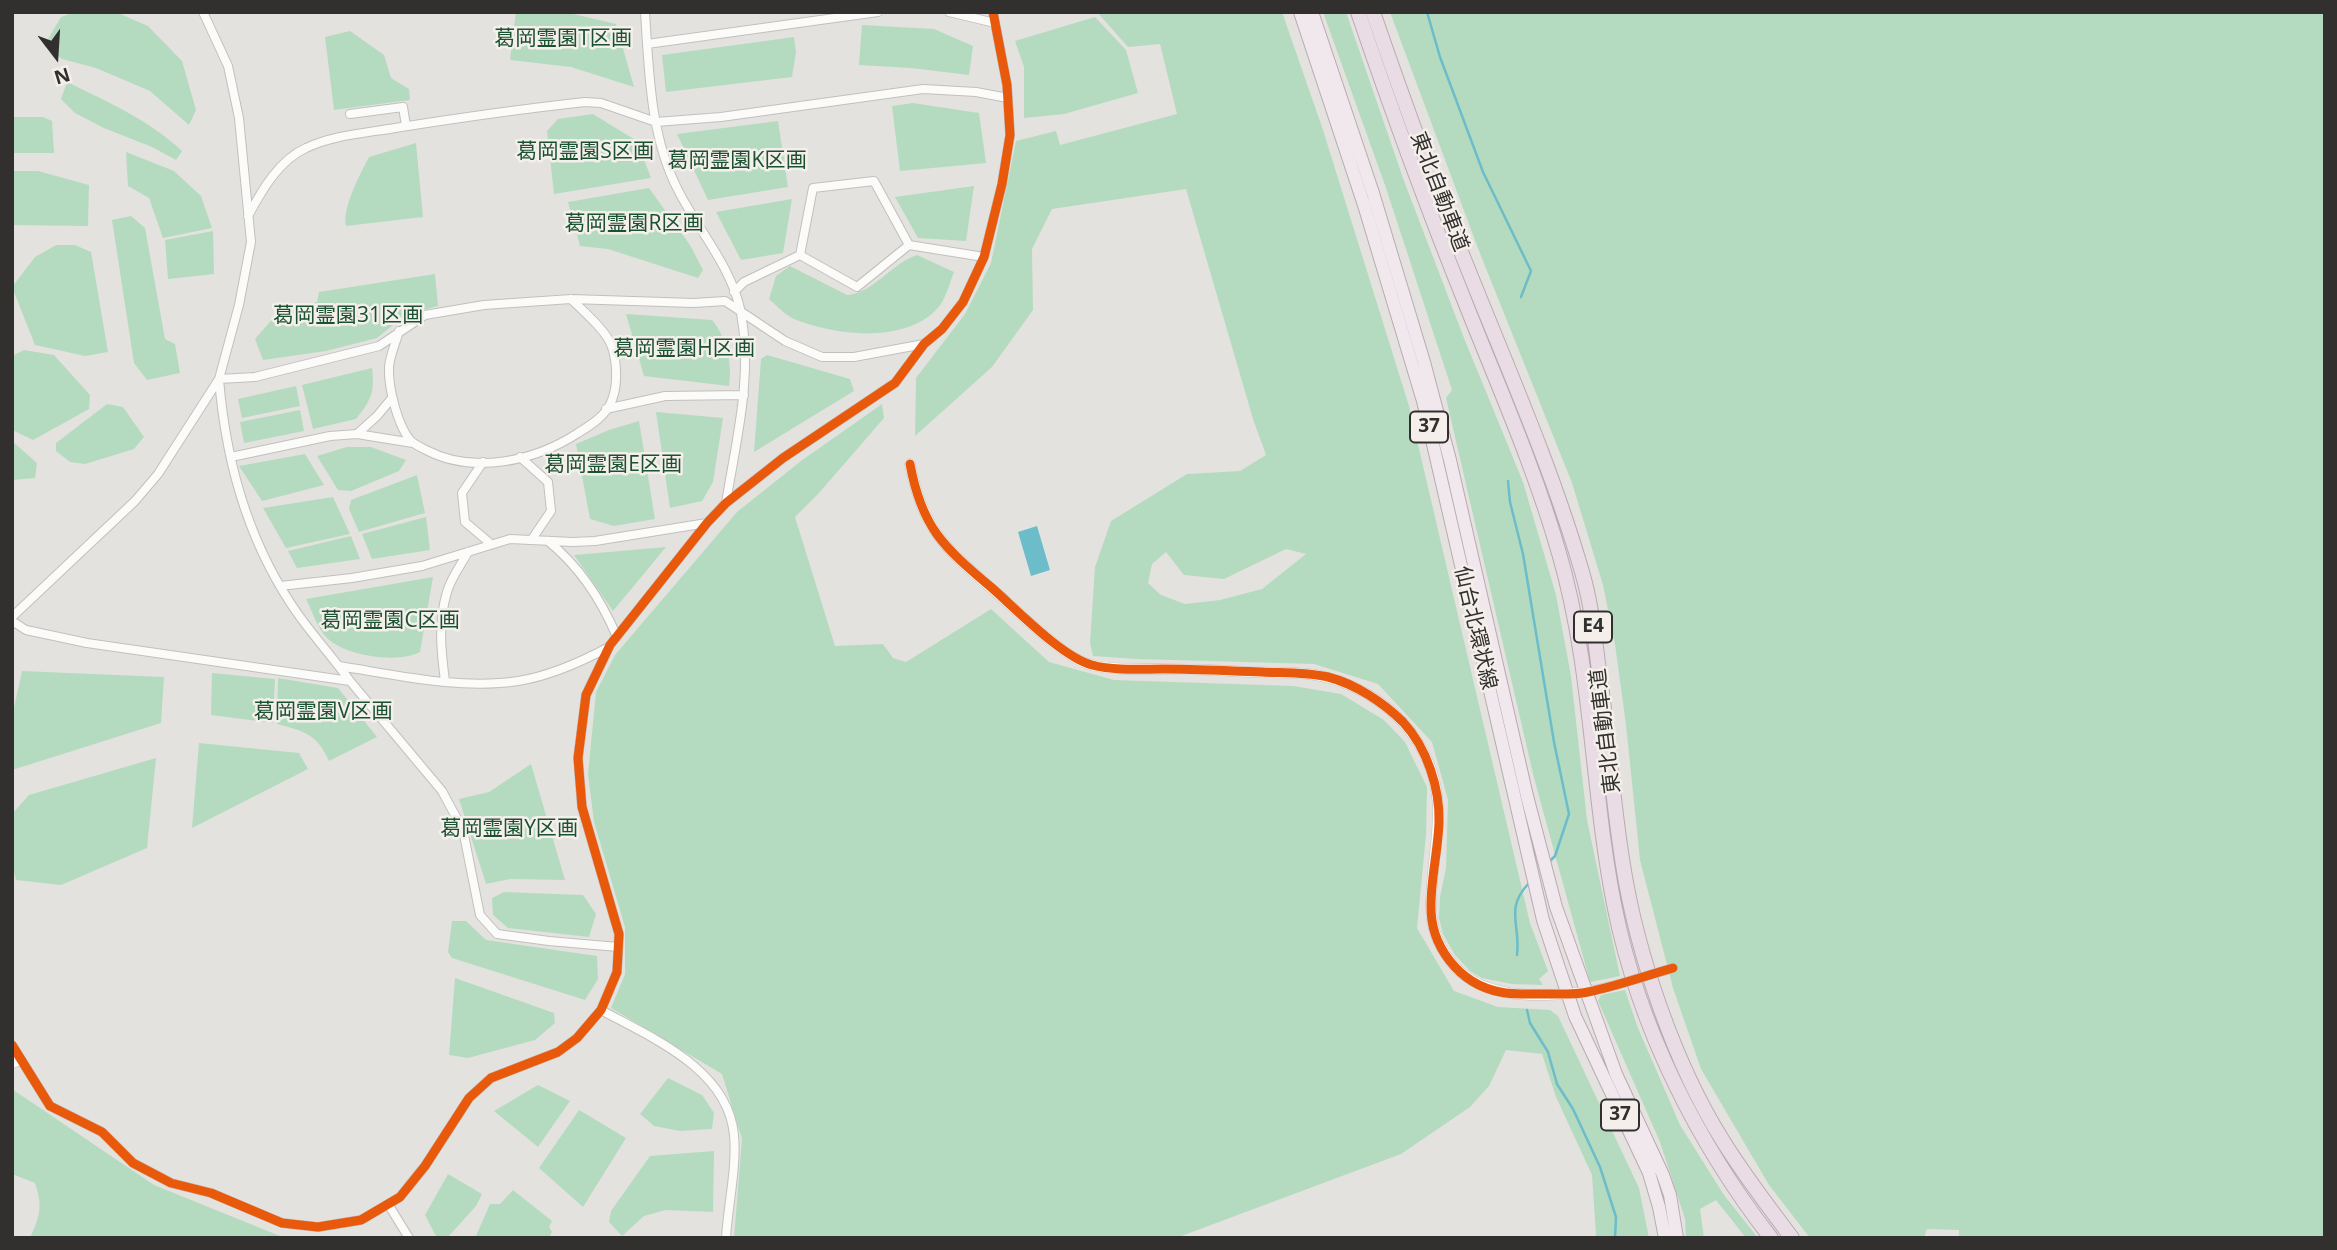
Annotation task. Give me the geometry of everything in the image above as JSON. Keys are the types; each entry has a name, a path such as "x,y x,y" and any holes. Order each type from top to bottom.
{"highway":[{"name":"東北自動車道","path":"1358,12 1439,238 1539,493 1560,555 1580,642 1615,910 1640,997 1656,1041 1700,1130 1721,1167 1771,1238"},
{"name":"東北自動車道","path":"1373,12 1452,231 1541,446 1580,565 1596,643 1623,866 1654,987 1678,1049 1709,1115 1748,1178 1792,1238"}],"main road":[{"name":"仙台北環状線","path":"1300,12 1364,205 1423,401 1543,920 1568,994 1601,1076 1649,1174 1665,1238"},
{"name":"仙台北環状線","path":"1312,12 1373,193 1424,362 1450,460 1513,737 1556,908 1616,1074 1663,1175 1670,1195 1678,1238"}],"street":[{"path":"202,12 228,66 239,118 251,242 239,305 219,379 158,474 135,501 12,619 26,630 87,643 350,681"},
{"path":"645,12 659,141 677,189 705,234 741,312 746,363 744,395 726,503"},
{"path":"647,44 878,12"},
{"path":"949,12 995,23"},
{"path":"12,1045 16,1061 50,1106 102,1132 133,1163 171,1183 211,1193 282,1223 318,1227 361,1220 400,1197 425,1166 469,1098 491,1077 558,1052 577,1038 601,1010 617,972 619,934 582,807 578,758 586,695 617,637 726,503 783,458 895,383 924,344 942,330 963,302 984,257 1002,184 1010,135 1008,98 993,12"},
{"path":"248,216 281,166 306,148 344,137 406,127 585,102 601,103 656,122 720,117 923,89 976,92 1008,98"},
{"path":"350,114 403,107 406,127"},
{"path":"800,255 813,188 869,181 874,181 909,245"},
{"path":"800,255 857,287 909,245 984,257"},
{"path":"734,292 744,282 800,255"},
{"path":"219,379 255,377 379,346 425,316 484,305 571,299 694,303 725,301 785,341 822,357 854,357 924,344"},
{"path":"231,457 330,436 357,434 413,443 436,455 465,463 503,462 538,453 568,440 596,421 607,409 612,401 616,377 612,346 595,323 571,299"},
{"path":"399,331 389,366 392,398 413,443"},
{"path":"219,379 223,422 239,494 248,521 280,586 300,617 442,791 463,830 480,915 496,934 550,942 618,947"},
{"path":"607,409 665,397 744,395"},
{"path":"357,434 392,398"},
{"path":"520,457 548,482 551,511 532,539"},
{"path":"483,462 462,493 465,522 491,544"},
{"path":"910,464 915,493 935,535 951,553 1066,652 1084,662 1128,669 1289,673 1326,677 1364,692 1394,713 1405,724 1425,755 1437,794 1439,822 1431,905 1434,933 1454,968 1479,985 1499,992 1568,994 1616,985 1673,968"},
{"path":"280,586 422,566 510,539 573,542 617,539 708,523"},
{"path":"548,541 589,583 617,637"},
{"path":"445,681 441,643 443,610 447,590 468,552"},
{"path":"340,666 478,684 520,681 558,670 610,647"},
{"path":"601,1010 686,1060 713,1083 723,1099 734,1138 726,1238"},
{"path":"388,1204 409,1238"}],"green space":[{"path":"75,12 118,13 148,26 182,61 196,110 189,125 150,91 96,68 62,59 44,46 61,17"},
{"name":"葛岡霊園T区画","path":"516,12 565,12 616,24 634,87 571,67 510,60"},
{"path":"1097,12 1282,12 1323,130 1409,406 1530,923 1548,971 1539,979 1543,985 1512,984 1482,978 1470,971 1455,955 1443,934 1439,918 1446,868 1448,800 1432,742 1378,684 1314,664 1093,656 1090,643 1095,567 1111,521 1187,474 1240,471 1266,455 1186,189 1052,209 1032,249 1033,310 992,367 915,436 916,378 965,314 991,263 1016,141 1056,131 1060,145 1177,114 1160,44 1128,47","holes":["1286,549 1306,554 1262,589 1220,600 1185,604 1161,595 1148,583 1152,564 1166,552 1184,575 1224,579"]},
{"path":"1323,12 1346,12 1404,181 1523,482 1556,595 1571,676 1587,820 1620,976 1590,982 1534,778 1446,398 1452,390 1386,188"},
{"path":"1390,12 2325,12 2325,1238 1959,1238 1959,1230 1927,1229 1924,1238 1810,1238 1769,1185 1701,1069 1673,988 1640,860 1626,725 1615,644 1603,585 1572,483 1479,251"},
{"path":"1095,17 1126,50 1138,93 1064,114 1024,118 1024,67 1015,41"},
{"path":"862,25 934,29 973,46 969,75 859,65"},
{"path":"350,31 384,55 391,78 409,89 410,100 334,110 325,37"},
{"path":"794,37 796,52 792,77 666,92 662,55"},
{"path":"67,82 142,121 182,151 176,160 75,113 61,99"},
{"path":"913,103 979,113 986,163 900,171 892,106"},
{"name":"葛岡霊園S区画","path":"593,114 637,141 651,178 554,194 547,131 558,119"},
{"path":"12,117 43,117 52,121 54,153 12,153"},
{"name":"葛岡霊園K区画","path":"778,121 788,187 708,200 677,134"},
{"path":"416,143 423,217 346,226 349,201 369,157"},
{"path":"126,152 174,171 201,196 212,228 163,238 149,198 128,186"},
{"path":"12,171 38,171 89,185 88,226 12,225"},
{"path":"974,186 966,241 918,238 895,197"},
{"name":"葛岡霊園R区画","path":"649,188 690,245 703,270 698,278 608,249 580,246 568,202"},
{"path":"792,199 783,253 741,260 716,212"},
{"path":"131,216 145,228 165,339 175,344 180,373 147,380 134,363 112,220"},
{"path":"213,231 214,274 168,279 165,240"},
{"path":"56,245 75,245 91,252 108,352 85,356 35,345 12,287 35,257"},
{"path":"917,255 954,272 935,311 904,328 866,333 828,329 794,319 769,299 776,276 790,266 847,295 874,284 899,264"},
{"name":"葛岡霊園31区画","path":"435,274 438,306 407,314 377,338 326,351 263,360 255,339 275,316 317,302 319,292"},
{"name":"葛岡霊園H区画","path":"626,314 712,320 727,351 729,386 644,376"},
{"path":"24,350 54,355 90,395 89,409 33,440 12,430 12,356"},
{"path":"767,355 850,379 854,391 754,452 761,359"},
{"path":"372,368 371,396 356,419 313,429 302,385"},
{"path":"296,386 300,406 242,418 238,399"},
{"path":"107,404 123,407 144,437 134,449 85,464 70,462 56,451 56,443"},
{"path":"882,404 884,418 795,517 835,646 883,644 893,658 906,662 991,609 1049,662 1114,680 1293,686 1341,694 1384,720 1405,742 1427,787 1426,835 1417,928 1454,991 1498,1007 1550,1010 1558,1016 1639,1188 1649,1238 1591,1238 1596,1235 1592,1175 1556,1097 1542,1054 1506,1050 1489,1086 1470,1107 1401,1154 1176,1238 734,1238 742,1139 722,1074 611,1008 625,974 625,927 594,822 588,774 596,692 615,655 737,512 801,461"},
{"path":"300,410 304,431 244,443 240,422"},
{"path":"656,412 723,418 713,482 702,501 670,508"},
{"name":"葛岡霊園E区画","path":"639,421 655,519 614,526 590,519 576,444"},
{"path":"12,441 37,463 35,478 12,480"},
{"path":"347,447 371,447 406,460 399,471 351,491 338,490 317,456"},
{"path":"305,454 324,485 262,501 239,466"},
{"path":"417,475 425,513 359,532 349,509 351,500"},
{"path":"333,497 350,534 286,548 263,508"},
{"path":"426,517 430,550 372,559 362,534"},
{"path":"351,536 360,559 297,568 288,551"},
{"path":"666,547 613,611 574,555"},
{"name":"葛岡霊園C区画","path":"433,577 420,652 410,656 386,658 359,654 335,644 321,630 306,599"},
{"path":"22,671 164,677 161,723 12,770 12,717"},
{"path":"212,673 275,679 273,723 211,715"},
{"name":"葛岡霊園V区画","path":"278,678 338,688 377,737 329,761 320,745 309,735 277,724"},
{"path":"199,743 299,753 308,769 192,828"},
{"path":"156,758 147,848 61,885 16,880 12,865 12,814 29,795"},
{"name":"葛岡霊園Y区画","path":"531,764 565,880 510,879 486,884 459,799 489,792"},
{"path":"504,892 583,895 596,914 589,937 508,928 493,915 492,898"},
{"path":"452,921 466,921 486,940 597,956 598,979 585,1000 452,958 448,952"},
{"path":"455,978 554,1013 555,1023 535,1040 468,1058 449,1055"},
{"path":"1625,990 1638,1028 1680,1125 1724,1195 1758,1238 1746,1238 1716,1200 1700,1209 1704,1238 1686,1238 1685,1219 1660,1142 1598,1001 1601,995"},
{"path":"668,1078 702,1095 714,1113 712,1129 680,1131 654,1126 640,1114"},
{"path":"538,1085 570,1101 538,1147 494,1111"},
{"path":"12,1089 154,1185 285,1238 30,1238 40,1205 35,1183 12,1174"},
{"path":"579,1110 626,1138 583,1207 539,1168"},
{"path":"714,1151 713,1212 666,1210 644,1216 622,1236 609,1222 611,1211 650,1156"},
{"path":"448,1174 482,1194 476,1206 447,1238 437,1238 425,1215"},
{"path":"513,1190 552,1221 549,1238 475,1238 490,1204 500,1204"}],"water":[{"path":"1037,526 1050,570 1031,576 1018,532"}],"waterway":[{"path":"1427,12 1440,57 1483,172 1531,271 1521,297"},
{"path":"1508,481 1569,814 1555,856 1548,863"},
{"path":"1517,955 1515,909 1521,892 1529,883"},
{"path":"1527,1010 1530,1023 1548,1052 1557,1084 1573,1109 1600,1167 1616,1217 1615,1238"}],"cycle path":[{"path":"12,1045 50,1106 102,1132 133,1163 171,1183 211,1193 282,1223 318,1227 361,1220 400,1197 425,1166 469,1098 491,1078 558,1052 577,1038 601,1010 617,972 619,934 582,807 578,758 586,695 610,645 726,503 783,458 895,383 924,344 942,329 963,302 984,257 1002,184 1010,135 1007,85 993,12"},
{"path":"910,464 921,505 937,535 948,548 1040,631 1080,660 1092,665 1119,669 1320,675 1358,689 1378,701 1403,722 1425,756 1437,796 1439,823 1432,885 1432,920 1436,935 1450,961 1472,981 1485,988 1505,993 1572,994 1610,987 1673,968"}]}
